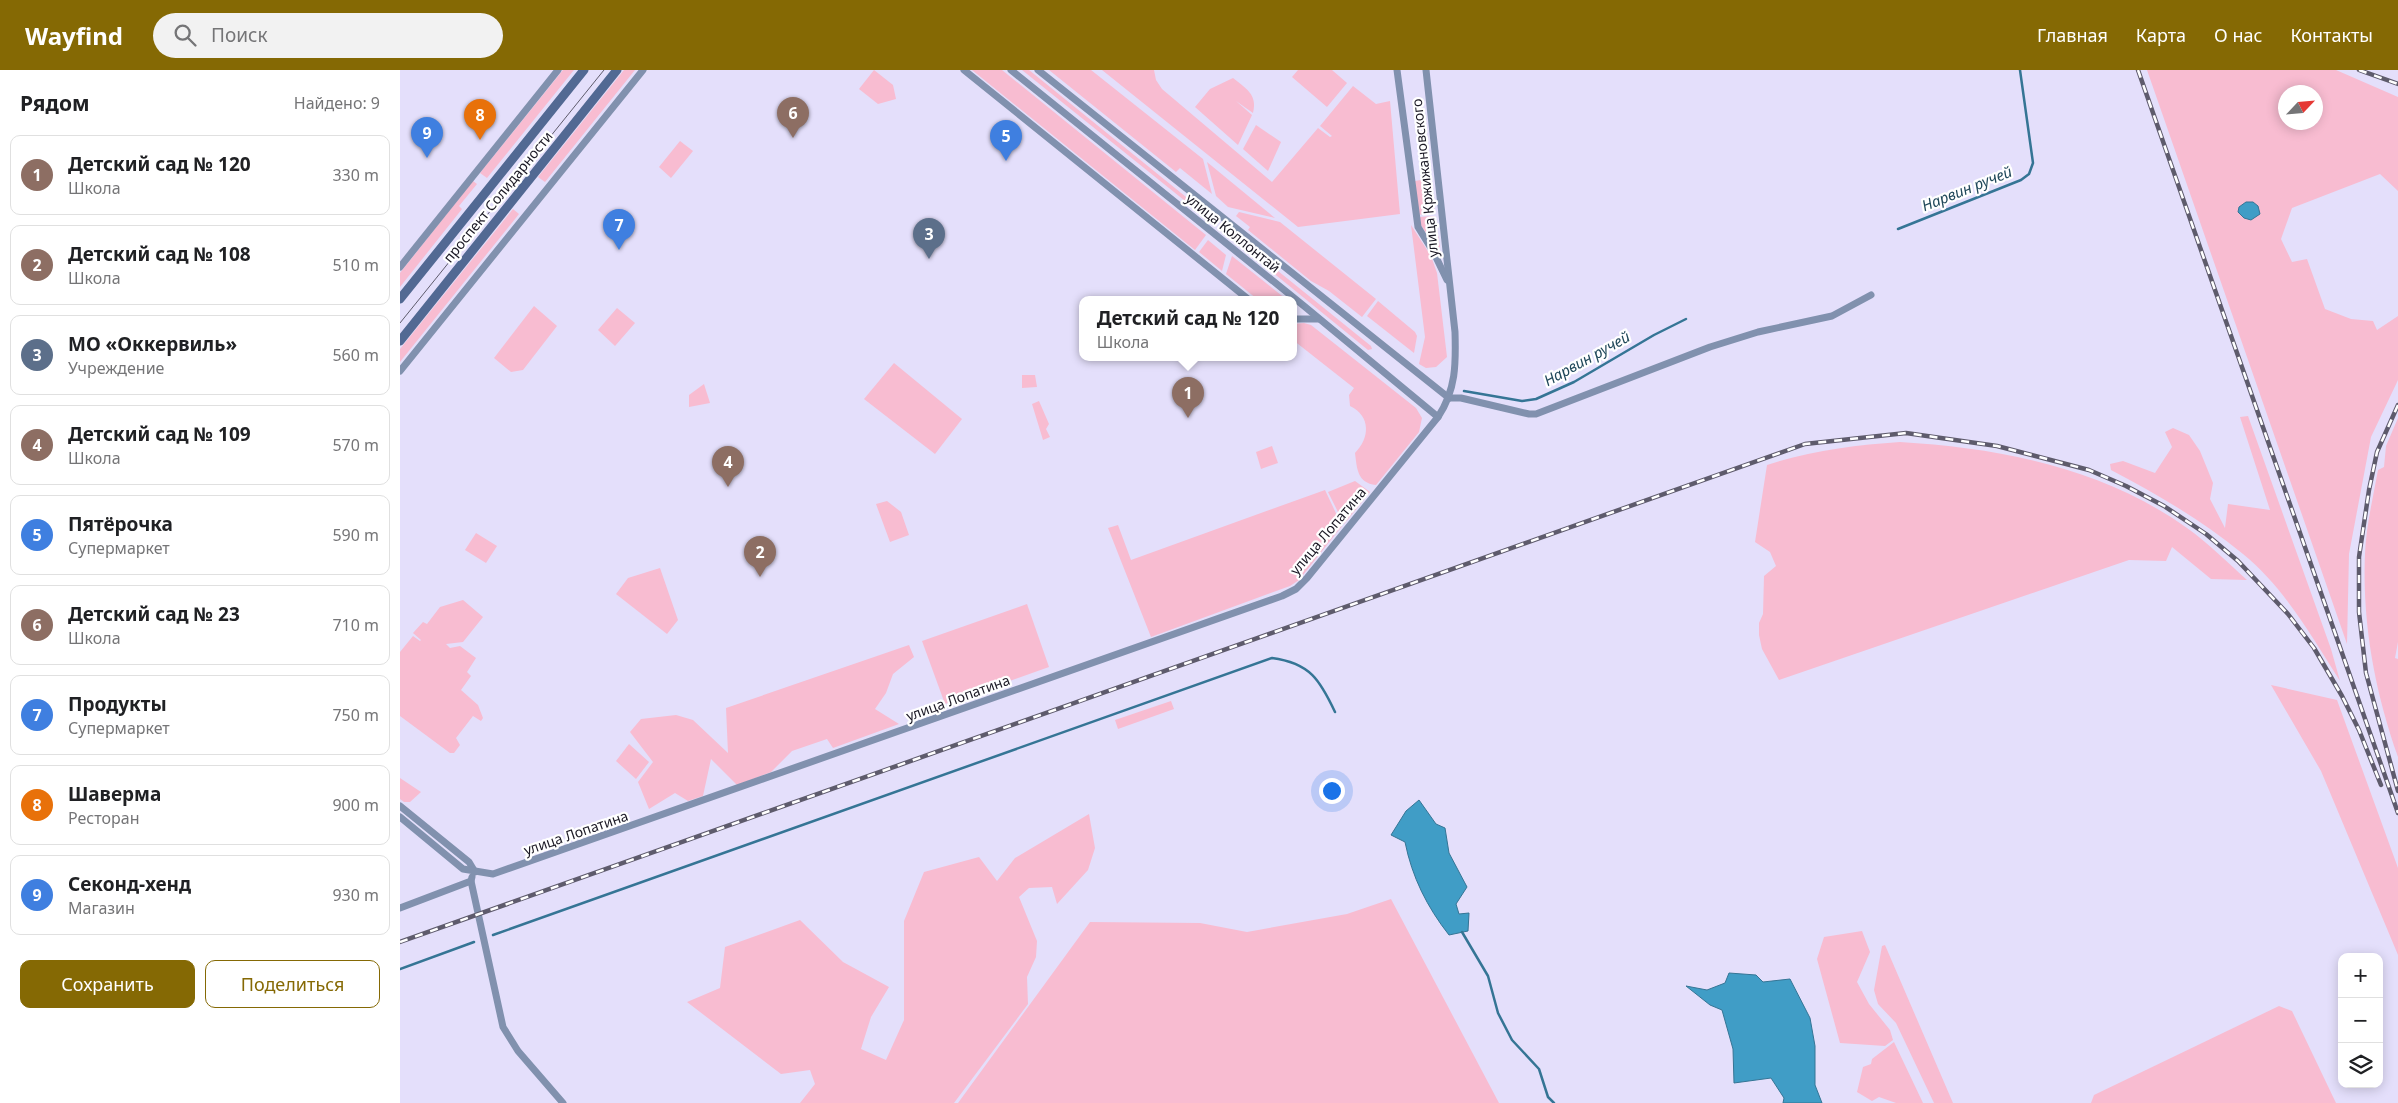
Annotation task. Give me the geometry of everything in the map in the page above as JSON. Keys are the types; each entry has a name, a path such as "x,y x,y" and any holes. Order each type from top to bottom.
{"main road":[{"name":"проспект Солидарности","path":"400,299 584,70"},
{"name":"проспект Солидарности","path":"400,341 617,70"}],"street":[{"path":"400,267 558,70"},
{"path":"400,371 643,70"},
{"path":"964,70 1244,296"},
{"name":"улица Коллонтай","path":"1011,70 1292,296"},
{"name":"улица Коллонтай","path":"1038,70 1450,398"},
{"name":"улица Кржижановского","path":"1398,70 1418,227 1448,283"},
{"name":"улица Кржижановского","path":"1426,70 1447,251 1448,283 1456,362 1450,398"},
{"path":"1434,254 1447,251"},
{"path":"1450,398 1460,398 1536,414 1710,347 1758,332 1832,316 1871,296"},
{"name":"улица Коллонтай","path":"1297,300 1438,417"},
{"path":"1297,319 1318,319"},
{"name":"улица Лопатина","path":"475,872 493,874 513,869 1282,596 1296,589 1307,578 1438,417 1450,398"},
{"path":"400,806 469,862 475,872"},
{"path":"400,817 464,869 475,872"},
{"path":"400,908 470,881 475,872"},
{"path":"470,881 503,1027 518,1050 563,1103"}],"shaded area":[{"path":"563,70 574,70 487,178 480,173"},
{"path":"624,70 635,70 545,182 538,177"},
{"path":"874,70 893,85 896,99 878,104 859,89"},
{"path":"972,70 1002,70 1206,235 1195,250"},
{"path":"1022,70 1029,70 1217,222 1215,225"},
{"path":"1049,70 1091,70 1203,159 1212,194 1180,168 1176,172"},
{"path":"1102,70 1154,70 1156,80 1162,89 1272,182 1318,128 1330,137 1332,136 1320,126 1353,86 1376,104 1390,101 1400,214 1298,227"},
{"path":"1298,70 1332,70 1347,83 1327,107 1292,77"},
{"path":"2147,70 2336,70 2398,97 2398,191 2380,174 2292,208 2281,239 2292,262 2307,259 2325,309 2351,319 2373,321 2377,330 2398,316 2398,380 2371,437 2349,554 2347,644"},
{"path":"1233,78 1246,88 1254,101 1253,113 1236,101 1252,115 1238,145 1195,107 1210,89"},
{"path":"1256,125 1281,142 1268,171 1243,149"},
{"path":"680,141 693,151 671,178 659,167"},
{"path":"1207,162 1275,218 1228,207 1216,196"},
{"path":"1431,178 1435,212 1418,215 1415,181"},
{"path":"473,181 477,184 459,206 462,209 400,287 400,273"},
{"path":"513,209 519,214 400,362 400,349"},
{"path":"1239,212 1280,222 1376,299 1362,317 1329,291 1311,281 1248,230 1250,227 1236,216"},
{"path":"1435,216 1440,247 1437,249 1420,224 1419,217"},
{"path":"1221,225 1371,346 1372,349 1368,350 1218,228"},
{"path":"1411,225 1431,256 1437,273 1447,357 1436,367 1426,368 1419,364 1425,337"},
{"path":"1208,240 1226,255 1222,271 1199,252"},
{"path":"1232,256 1282,296 1253,296 1226,274"},
{"path":"1378,301 1415,332 1417,336 1414,353 1367,316"},
{"path":"534,306 557,326 523,370 511,372 494,358"},
{"path":"617,308 635,323 615,346 598,330"},
{"path":"1297,324 1311,325 1416,408 1422,418 1419,432 1376,485 1365,481 1359,474 1355,453 1364,441 1366,428 1362,415 1350,406 1349,395 1354,388 1297,343"},
{"path":"894,363 962,419 935,454 864,399"},
{"path":"1022,375 1035,375 1037,387 1022,388"},
{"path":"704,384 710,403 689,407 689,395"},
{"path":"1039,401 1049,424 1046,429 1050,437 1043,440 1032,404"},
{"path":"2248,416 2331,649 2340,681 2296,613 2258,567 2196,519 2111,470 2110,464 2123,461 2155,473 2172,447 2165,432 2173,428 2189,435 2200,451 2213,483 2210,499 2225,528 2228,504 2270,510 2240,417"},
{"path":"2398,418 2398,642 2395,658 2398,659 2398,757 2383,708 2372,657 2366,606 2365,554 2378,470 2384,467 2386,446"},
{"path":"1900,442 1938,445 2013,456 2086,476 2121,490 2155,507 2187,528 2247,580 2211,579 2172,547 2166,561 2129,560 1779,680 1762,649 1759,635 1759,623 1763,614 1764,576 1776,566 1770,552 1755,542 1767,465 1833,449"},
{"path":"1272,446 1278,463 1261,469 1256,452"},
{"path":"1355,481 1370,492 1344,524 1328,492"},
{"path":"1325,490 1342,526 1299,580 1290,586 1151,637 1108,528 1118,525 1131,560"},
{"path":"887,501 901,512 909,535 890,542 876,504"},
{"path":"476,533 497,546 486,563 465,550"},
{"path":"660,568 678,620 667,634 616,594 628,578"},
{"path":"463,600 483,617 463,642 446,644 450,648 460,646 476,658 467,672 471,676 461,690 478,705 483,718 481,721 473,716 456,738 460,745 454,753 450,753 400,716 400,652 413,636 421,640 413,633 423,622 427,624 440,607"},
{"path":"1027,604 1049,667 945,704 922,641"},
{"path":"909,645 914,657 893,674 886,693 875,709 899,724 833,748 827,739 792,751 771,772 737,785 711,759 703,796 688,801 675,793 649,809 638,782 653,762 630,732 641,719 676,715 693,720 728,753 726,708"},
{"path":"2271,685 2337,700 2398,868 2398,955 2321,771"},
{"path":"1171,701 1174,709 1118,729 1115,720"},
{"path":"629,744 649,762 636,779 616,761"},
{"path":"400,778 421,792 410,802 404,802 400,799"},
{"path":"1089,814 1095,848 1088,870 1057,904 1052,887 1029,888 1019,897 1037,941 1036,957 1027,977 1028,1004 954,1103 800,1103 815,1084 810,1070 781,1074 687,1002 720,988 725,947 800,920 843,962 889,987 871,1017 861,1049 886,1060 904,1020 904,921 924,872 979,857 997,881 1015,858"},
{"path":"1391,899 1499,1103 958,1103 1090,922 1200,923 1247,932 1347,914"},
{"path":"1862,931 1870,952 1857,982 1869,1004 1890,1030 1893,1040 1885,1046 1840,1043 1817,959 1824,937"},
{"path":"1885,945 1953,1103 1934,1103 1896,1023 1878,1004 1874,990 1882,946"},
{"path":"2279,1006 2292,1011 2336,1103 2091,1103 2094,1095"},
{"path":"1894,1042 1923,1103 1896,1103 1879,1097 1872,1101 1857,1092 1863,1067 1871,1064 1872,1059"}],"water":[{"path":"2246,202 2253,202 2258,206 2260,214 2251,220 2244,218 2238,212 2239,207"},
{"path":"1419,800 1436,824 1445,828 1449,853 1467,887 1456,904 1459,914 1469,913 1468,931 1449,935 1421,891 1405,842 1391,835 1406,811"},
{"path":"1729,973 1756,975 1763,982 1790,979 1810,1018 1815,1046 1815,1085 1822,1103 1783,1103 1784,1098 1771,1078 1734,1083 1733,1049 1722,1010 1710,1005 1686,986 1707,990 1725,983"}],"waterway":[{"name":"Нарвин ручей","path":"1898,229 2021,180 2029,174 2033,163 2020,70"},
{"name":"Нарвин ручей","path":"1464,391 1522,401 1536,399 1574,382 1654,335 1686,319"},
{"path":"493,935 1272,658 1285,660 1305,669 1318,682 1335,712"},
{"name":"Нарвин ручей","path":"1462,932 1488,976 1498,1013 1512,1040 1539,1069 1548,1097 1554,1103"},
{"path":"400,969 474,942"}],"tram line":[{"path":"400,323 604,70"}],"railway":[{"path":"2138,70 2398,813"},
{"path":"2359,70 2398,84"},
{"path":"2398,405 2377,452 2359,557 2359,612 2366,673 2398,791"},
{"path":"400,942 1805,444 1906,433 1997,446 2089,470 2126,486 2164,506 2206,534 2238,561 2288,614 2314,648 2359,730 2381,785"}],"place":[{"name":"Детский сад № 23","path":"793,138"},
{"name":"Шаверма","path":"480,140"},
{"name":"Секонд-хенд","path":"427,158"},
{"name":"Пятёрочка","path":"1006,161"},
{"name":"Продукты","path":"619,250"},
{"name":"МО «Оккервиль»","path":"929,259"},
{"name":"Детский сад № 120","path":"1188,418"},
{"name":"Детский сад № 109","path":"728,487"},
{"name":"Детский сад № 108","path":"760,577"}]}
